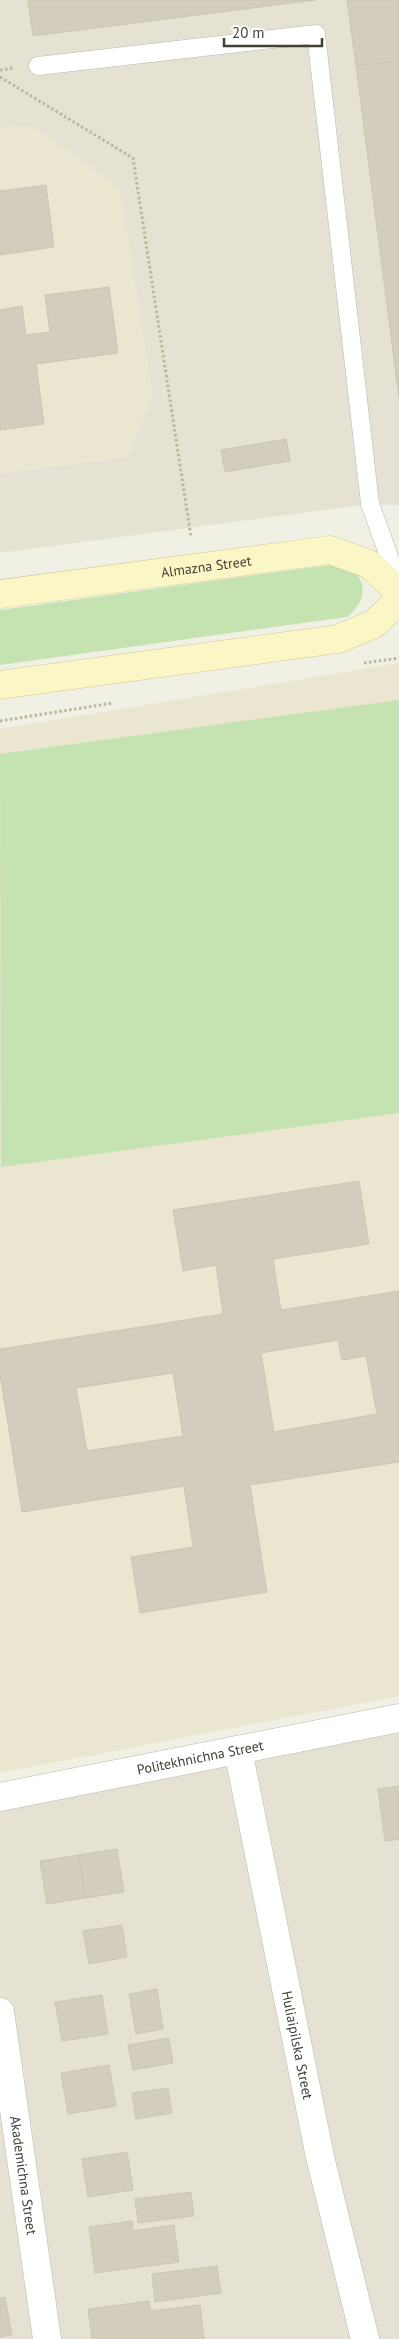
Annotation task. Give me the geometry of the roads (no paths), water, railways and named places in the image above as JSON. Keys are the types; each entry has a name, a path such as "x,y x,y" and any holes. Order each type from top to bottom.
{"street":[{"name":"Almazna Street","path":"0,594 330,550 370,564 399,592"},
{"path":"0,685 338,640 374,624 399,600"},
{"name":"Politekhnichna Street","path":"0,1797 399,1718"},
{"name":"Huliaipilska Street","path":"238,1750 320,2158 365,2339"},
{"name":"Akademichna Street","path":"0,2012 47,2339"}],"lane":[{"path":"38,66 316,34 370,504 399,584"}]}
